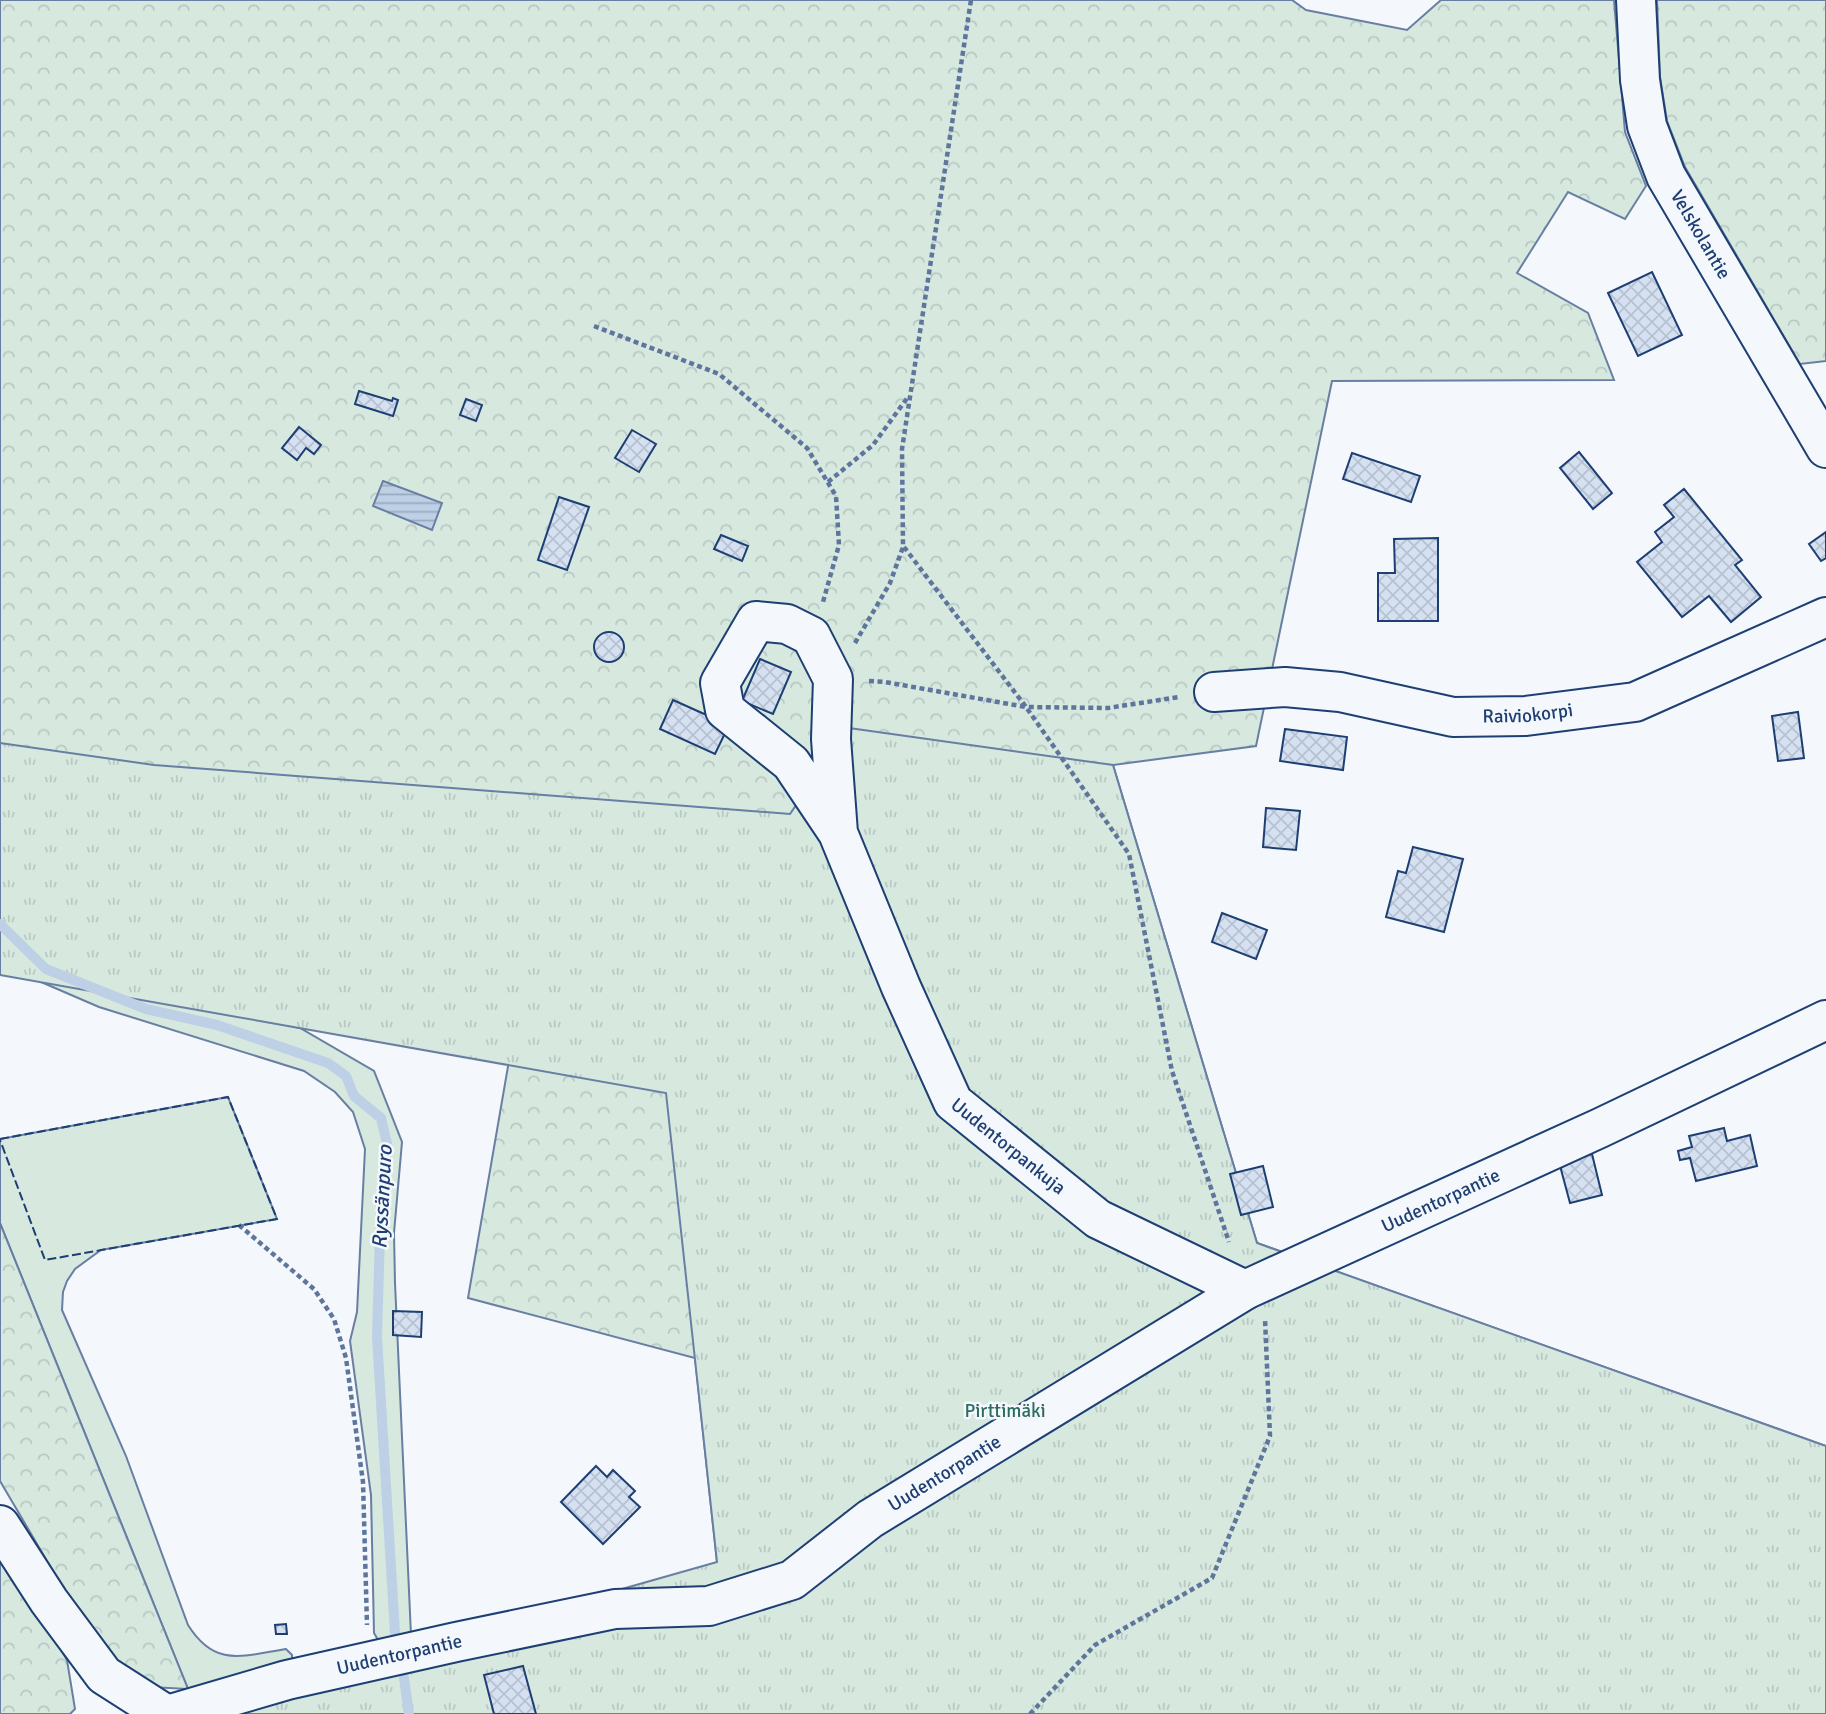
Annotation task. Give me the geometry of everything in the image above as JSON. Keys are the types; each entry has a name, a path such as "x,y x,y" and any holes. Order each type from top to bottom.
{"street":[{"name":"Velskolantie","path":"1636,0 1640,80 1647,126 1666,176 1826,448"},
{"name":"Raiviokorpi","path":"1214,692 1285,687 1340,692 1453,717 1526,716 1635,702 1826,617"},
{"name":"Uudentorpankuja","path":"838,833 831,739 833,679 811,636 787,624 756,621 720,683 725,710 791,763 838,833 901,988 953,1102 1098,1219 1245,1290"},
{"name":"Uudentorpantie","path":"171,1714 287,1681 374,1661 615,1609 709,1606 792,1580 870,1519 1245,1290 1601,1128 1826,1020"},
{"path":"0,1525 49,1601 104,1675 165,1714"}],"path":[{"path":"971,0 902,449 903,547 890,583 833,679 885,682 1026,707 1108,708 1214,692"},
{"path":"594,326 719,374 807,448 836,496 839,545 811,636"},
{"path":"828,482 873,445 911,394"},
{"path":"903,547 1026,707 1129,854 1172,1071 1245,1290 1266,1321 1270,1436 1212,1578 1095,1645 1031,1714"},
{"path":"239,1226 314,1289 334,1319 346,1358 363,1482 368,1638 374,1661"}],"green space":[{"path":"0,0 1292,0 1306,10 1407,30 1441,0 1614,0 1625,132 1646,186 1625,219 1568,192 1517,273 1588,313 1614,380 1332,381 1256,746 1113,765 1257,1243 1826,1446 1826,1714 717,1562 695,1358 468,1298 544,858 0,755"},
{"path":"1657,0 1826,0 1826,361 1800,364 1685,167 1667,121 1660,77"},
{"name":"Pirttimäki","path":"849,728 1113,765 1257,1243 1826,1446 1826,1714 182,1714 717,1562 666,1093 0,975 0,743 154,765 790,814"},
{"path":"4,966 300,1028 374,1071 402,1142 394,1233 411,1635 381,1645 374,1633 371,1495 350,1341 357,1312 365,1149 353,1112 335,1092 304,1071 99,1007"},
{"path":"228,1097 277,1219 101,1250 75,1269 63,1292 62,1310 126,1456 188,1625 198,1639 219,1653 243,1656 286,1649 292,1655 292,1667 234,1686 188,1689 0,1223 0,1139"},
{"path":"0,1223 188,1689 149,1687 107,1663 0,1481"},
{"path":"0,1546 67,1660 75,1709 70,1714 0,1714"}],"water":[{"path":"383,481 442,503 432,530 373,506"}],"building":[{"path":"1652,272 1682,335 1638,356 1608,293"},
{"path":"359,391 392,401 393,398 398,400 393,416 355,404"},
{"path":"466,399 482,405 476,421 460,415"},
{"path":"299,427 321,445 314,454 306,448 297,460 282,448"},
{"path":"632,430 656,444 639,472 615,458"},
{"path":"1579,452 1612,493 1593,509 1560,468"},
{"path":"1352,453 1420,476 1411,502 1343,479"},
{"path":"1684,489 1742,560 1735,565 1761,597 1731,622 1709,596 1682,617 1637,562 1662,542 1655,532 1674,517 1664,505"},
{"path":"559,497 589,507 567,570 538,560"},
{"path":"1826,532 1826,558 1821,561 1809,544"},
{"path":"721,535 748,546 742,561 714,549"},
{"path":"1438,538 1438,621 1378,621 1378,573 1395,573 1394,539"},
{"path":"609,632 620,636 624,647 620,658 609,662 598,658 594,647 598,636"},
{"path":"760,659 791,672 773,714 742,701"},
{"path":"673,700 729,725 715,754 660,729"},
{"path":"1798,712 1804,758 1778,761 1772,716"},
{"path":"1285,729 1347,737 1343,770 1280,761"},
{"path":"1266,808 1300,811 1296,850 1263,847"},
{"path":"1413,847 1463,859 1444,932 1386,917 1398,871 1406,873"},
{"path":"1222,913 1267,930 1256,959 1212,942"},
{"path":"1724,1128 1727,1141 1750,1135 1757,1166 1696,1181 1690,1158 1680,1160 1678,1151 1692,1147 1689,1136"},
{"path":"1592,1154 1602,1195 1570,1203 1559,1162"},
{"path":"1263,1166 1273,1207 1241,1215 1230,1174"},
{"path":"393,1311 422,1312 421,1337 393,1335"},
{"path":"596,1466 607,1477 613,1470 635,1491 629,1497 640,1507 603,1544 561,1502"},
{"path":"286,1624 287,1634 276,1634 275,1625"},
{"path":"523,1666 536,1714 494,1714 484,1675"}],"waterway":[{"name":"Ryssänpuro","path":"0,924 46,969 146,1009 217,1025 328,1063 346,1076 354,1096 381,1118 388,1148 381,1199 377,1337 395,1633"},
{"name":"Ryssänpuro","path":"404,1678 409,1714"}],"fence":[{"path":"0,1139 228,1097 277,1219 45,1260 0,1140"}]}
